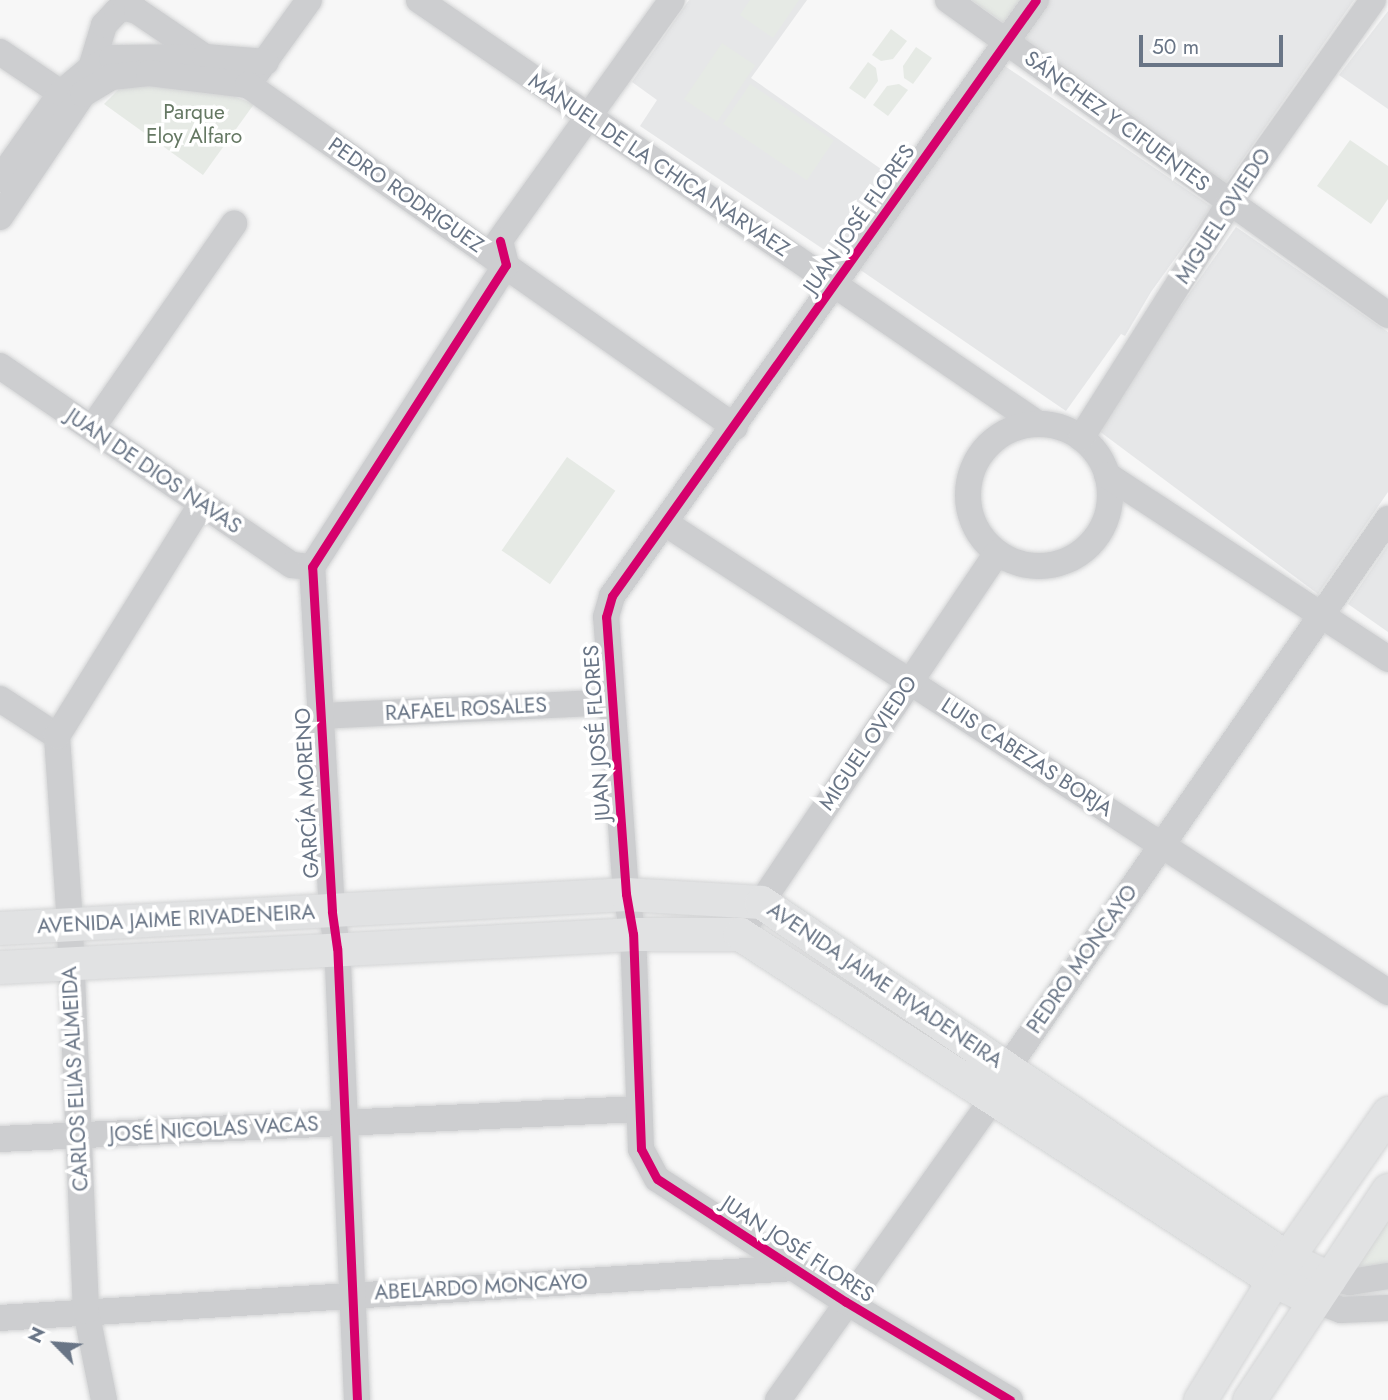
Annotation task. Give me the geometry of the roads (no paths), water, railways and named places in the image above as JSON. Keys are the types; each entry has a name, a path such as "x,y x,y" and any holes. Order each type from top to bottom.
{"main road":[{"name":"AVENIDA JAIME RIVADENEIRA","path":"0,928 626,894 761,902 1008,1067 1281,1269"},
{"name":"AVENIDA JAIME RIVADENEIRA","path":"0,967 633,934 740,934 993,1099 1281,1269 1322,1289"},
{"path":"1200,1400 1281,1269 1388,1113"},
{"path":"1249,1400 1388,1190"}],"street":[{"path":"0,216 69,98 83,94 111,77 149,73 248,85 309,0"},
{"name":"MANUEL DE LA CHICA NARVAEZ","path":"419,0 1038,424"},
{"path":"312,567 499,254 589,116 672,0"},
{"name":"SÁNCHEZ Y CIFUENTES","path":"947,0 1388,315"},
{"name":"JUAN JOSÉ FLORES","path":"1010,1400 846,1302 657,1179 641,1149 633,934 626,894 606,617 612,596 735,427 1036,0"},
{"name":"MIGUEL OVIEDO","path":"1082,438 1230,202 1373,0"},
{"path":"0,179 91,68 104,25 117,11 137,11 205,57"},
{"path":"0,52 69,98"},
{"path":"91,68 112,58 205,57 266,62"},
{"name":"PEDRO RODRIGUEZ","path":"248,85 499,254 735,427"},
{"path":"92,428 234,223"},
{"name":"JUAN DE DIOS NAVAS","path":"0,366 292,565 312,567"},
{"path":"1038,424 1061,427 1082,438 1097,454 1107,475 1110,495 1108,514 1100,532 1087,548 1071,559 1034,567 1014,563 983,540 971,513 969,484 975,465 986,448 1001,435 1018,427 1038,424"},
{"path":"1107,475 1320,617 1388,659"},
{"path":"0,699 57,736 202,503"},
{"name":"PEDRO MONCAYO","path":"778,1400 993,1099 1008,1067 1388,519"},
{"name":"LUIS CABEZAS BORJA","path":"664,523 1388,992"},
{"name":"MIGUEL OVIEDO","path":"740,934 997,553"},
{"name":"GARCÍA MORENO","path":"312,567 332,911 337,948 357,1400"},
{"name":"RAFAEL ROSALES","path":"320,716 612,702"},
{"name":"CARLOS ELIAS ALMEIDA","path":"57,736 70,923 86,1311 104,1400"},
{"name":"JOSÉ NICOLAS VACAS","path":"0,1139 638,1109"},
{"name":"ABELARDO MONCAYO","path":"0,1318 794,1268"},
{"path":"1388,1276 1322,1289 1341,1310 1388,1308"}],"park label":[{"name":"Parque Eloy Alfaro","path":"194,124"}]}
